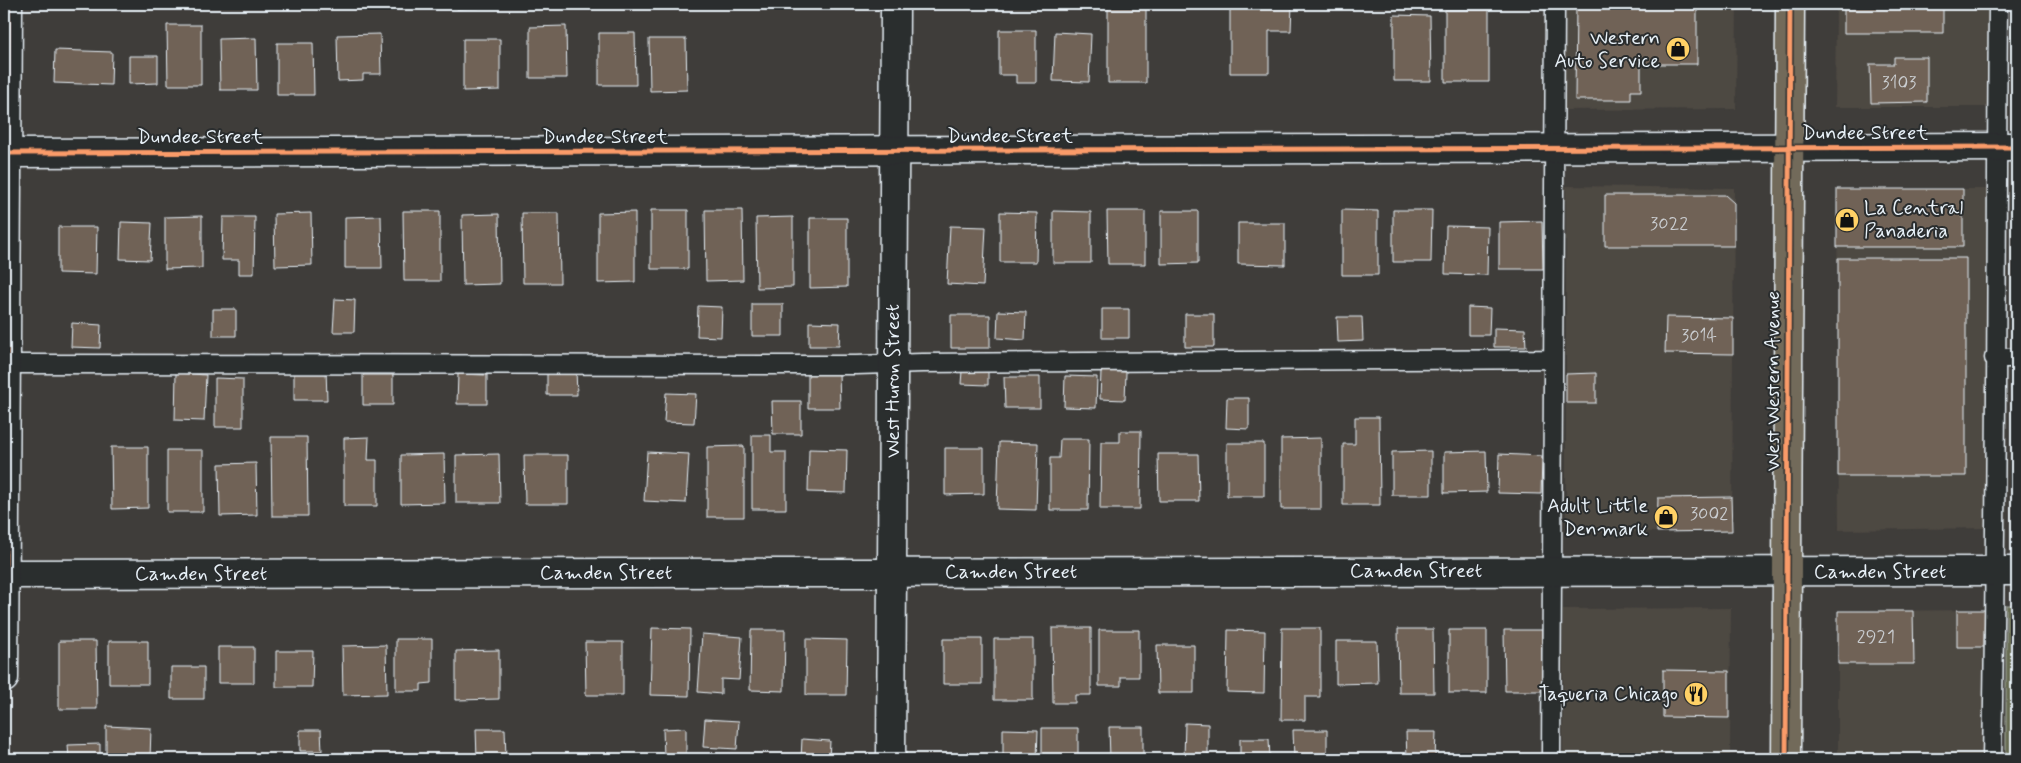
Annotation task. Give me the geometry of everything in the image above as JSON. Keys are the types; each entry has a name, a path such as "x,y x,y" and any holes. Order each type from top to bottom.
{"main road":[{"name":"West Western Avenue","path":"1786,759 1790,4"}],"street":[{"path":"4,678 8,4"},
{"name":"West Huron Street","path":"891,759 895,4"},
{"name":"Dundee Street","path":"6,153 1552,150 2007,147"},
{"name":"Camden Street","path":"4,574 1552,571 1786,573 2006,571"}],"lane":[{"path":"1551,759 1552,150 1555,4"},
{"path":"1992,759 2006,571 1994,358 2007,147 1998,4"},
{"path":"1994,358 2017,358"},
{"path":"5,364 893,364 1552,359"}],"shaded area":[{"path":"1566,4 1737,4 1736,109 1564,110"},
{"path":"1836,4 1990,4 1990,107 1835,107"},
{"path":"1566,186 1734,188 1732,531 1566,533"},
{"path":"1837,189 1988,189 1989,528 1839,530"},
{"path":"1731,608 1730,759 1563,759 1563,609"},
{"path":"1987,610 1988,759 1838,759 1838,611"}],"green space":[{"path":"2012,4 2017,4 2017,106 2012,106"},
{"path":"2006,605 2017,605 2017,759 2006,759"}],"building":[{"path":"457,4 479,4 479,8 457,9"},
{"path":"1230,4 1292,4 1291,31 1269,31 1269,73 1230,73"},
{"path":"1576,4 1697,4 1697,64 1641,64 1641,91 1631,91 1631,100 1575,100"},
{"path":"1844,4 1943,4 1943,33 1844,33"},
{"path":"1108,7 1146,7 1146,83 1108,83"},
{"path":"1445,10 1489,10 1489,82 1445,82"},
{"path":"1394,15 1430,16 1431,81 1394,81"},
{"path":"167,25 201,25 201,85 168,85"},
{"path":"566,26 567,78 530,78 530,27"},
{"path":"999,30 1036,30 1036,83 1016,83 1016,75 999,75"},
{"path":"1055,32 1091,34 1089,82 1053,81"},
{"path":"599,33 635,33 636,85 599,85"},
{"path":"380,34 381,74 363,74 363,80 338,81 337,35"},
{"path":"256,38 257,90 220,90 219,39"},
{"path":"463,39 500,39 500,90 463,91"},
{"path":"649,39 686,39 687,90 650,91"},
{"path":"277,43 313,43 314,95 277,95"},
{"path":"55,50 112,52 111,85 54,83"},
{"path":"129,56 158,56 158,83 129,84"},
{"path":"1894,57 1927,57 1927,102 1871,103 1870,64 1894,64"},
{"path":"1837,189 1963,189 1963,247 1837,247"},
{"path":"1605,195 1725,195 1734,203 1734,246 1605,246"},
{"path":"651,210 688,210 688,269 651,269"},
{"path":"705,210 742,210 743,280 706,281"},
{"path":"1342,210 1378,211 1378,275 1342,275"},
{"path":"1393,210 1432,210 1431,262 1393,262"},
{"path":"403,211 440,211 440,281 404,281"},
{"path":"1053,211 1091,212 1091,263 1053,263"},
{"path":"1107,211 1145,211 1145,264 1108,264"},
{"path":"1161,211 1198,211 1198,263 1161,264"},
{"path":"635,212 635,282 598,283 598,213"},
{"path":"1000,212 1037,213 1036,262 1000,262"},
{"path":"311,213 312,265 275,266 274,214"},
{"path":"522,213 559,213 560,283 523,283"},
{"path":"499,214 500,284 463,285 462,215"},
{"path":"202,216 202,268 165,269 165,217"},
{"path":"381,216 382,268 345,268 345,217"},
{"path":"223,217 255,217 254,274 239,274 239,260 222,260"},
{"path":"793,217 793,287 757,288 756,218"},
{"path":"810,218 847,218 847,287 810,288"},
{"path":"1542,221 1543,269 1499,269 1499,222"},
{"path":"121,222 152,223 150,260 120,259"},
{"path":"1238,223 1285,223 1285,265 1238,264"},
{"path":"950,226 986,227 983,286 947,284"},
{"path":"1446,226 1488,227 1487,275 1445,274"},
{"path":"58,227 97,227 96,274 58,273"},
{"path":"1838,258 1966,258 1966,476 1838,476"},
{"path":"335,299 355,300 354,332 333,332"},
{"path":"752,304 783,304 783,336 752,336"},
{"path":"698,306 722,307 721,337 697,336"},
{"path":"1468,307 1490,308 1489,335 1468,335"},
{"path":"213,309 236,309 236,336 213,336"},
{"path":"1102,309 1129,309 1129,338 1102,338"},
{"path":"998,311 1026,312 1025,340 997,338"},
{"path":"1185,314 1214,314 1214,347 1185,347"},
{"path":"951,315 990,315 990,348 951,348"},
{"path":"1337,317 1362,317 1363,341 1338,342"},
{"path":"1666,317 1733,318 1733,354 1665,353"},
{"path":"809,322 840,323 839,346 809,346"},
{"path":"72,323 101,325 100,348 71,347"},
{"path":"1494,328 1525,329 1526,347 1494,347"},
{"path":"326,369 327,400 294,400 294,370"},
{"path":"576,370 577,395 547,395 547,371"},
{"path":"962,371 988,371 988,385 961,384"},
{"path":"1101,371 1126,372 1125,400 1100,399"},
{"path":"808,372 839,372 840,408 808,408"},
{"path":"176,373 206,375 204,421 175,420"},
{"path":"1596,373 1596,403 1566,403 1566,374"},
{"path":"458,374 487,375 487,404 457,404"},
{"path":"363,375 393,375 393,405 363,405"},
{"path":"1065,376 1097,377 1096,408 1064,407"},
{"path":"1004,377 1040,377 1040,408 1005,408"},
{"path":"215,378 243,379 243,427 215,427"},
{"path":"666,393 696,394 694,423 664,422"},
{"path":"1227,398 1249,398 1249,429 1226,428"},
{"path":"772,401 801,401 801,434 773,434"},
{"path":"1355,417 1379,417 1380,505 1343,505 1343,444 1355,444"},
{"path":"1120,431 1141,431 1140,509 1100,509 1101,442 1120,442"},
{"path":"752,435 771,435 771,452 786,452 786,509 752,509"},
{"path":"271,437 307,437 308,516 272,516"},
{"path":"369,437 368,460 377,460 377,506 344,506 344,438"},
{"path":"1321,438 1321,509 1281,509 1281,439"},
{"path":"1060,439 1089,439 1088,510 1050,510 1050,458 1059,458"},
{"path":"999,442 1038,443 1036,510 997,509"},
{"path":"1227,443 1264,443 1264,496 1227,496"},
{"path":"744,446 744,517 707,517 707,447"},
{"path":"111,447 148,447 148,508 112,509"},
{"path":"945,448 984,448 984,494 945,495"},
{"path":"809,449 847,450 846,493 808,492"},
{"path":"167,450 203,450 203,512 167,512"},
{"path":"1431,451 1431,495 1392,495 1392,452"},
{"path":"1486,451 1487,492 1444,493 1444,452"},
{"path":"647,452 689,454 686,503 644,501"},
{"path":"444,454 445,503 401,504 401,455"},
{"path":"499,454 500,503 456,503 456,455"},
{"path":"1158,454 1198,454 1199,501 1159,501"},
{"path":"1499,454 1542,456 1541,494 1498,493"},
{"path":"524,455 568,455 568,504 525,504"},
{"path":"256,463 257,515 220,516 219,464"},
{"path":"1731,497 1732,531 1657,532 1658,498"},
{"path":"1957,610 1987,610 1987,647 1957,647"},
{"path":"1838,611 1913,611 1914,664 1838,664"},
{"path":"652,628 690,629 689,696 650,695"},
{"path":"1052,628 1091,628 1091,695 1075,695 1075,703 1053,703"},
{"path":"1282,628 1320,628 1320,697 1305,697 1305,720 1281,720"},
{"path":"1398,629 1433,629 1434,693 1399,693"},
{"path":"751,630 785,630 784,691 750,690"},
{"path":"1099,630 1139,630 1139,677 1121,677 1121,686 1099,686"},
{"path":"1228,630 1265,631 1264,693 1227,692"},
{"path":"1449,630 1487,630 1487,693 1449,693"},
{"path":"1504,630 1542,630 1542,691 1505,691"},
{"path":"702,634 742,637 739,680 721,679 721,694 698,692"},
{"path":"396,639 432,639 432,683 421,684 421,691 396,691"},
{"path":"806,639 847,640 846,695 806,695"},
{"path":"943,639 982,639 982,684 943,684"},
{"path":"994,639 1033,639 1033,700 994,700"},
{"path":"59,641 96,641 97,709 59,709"},
{"path":"109,641 148,641 148,684 109,684"},
{"path":"1336,641 1377,641 1378,683 1336,684"},
{"path":"585,642 623,642 623,695 586,695"},
{"path":"386,645 387,694 343,695 342,646"},
{"path":"1157,645 1194,645 1194,693 1158,693"},
{"path":"218,647 254,647 254,683 218,683"},
{"path":"499,650 499,699 456,700 456,651"},
{"path":"276,651 313,651 312,687 276,687"},
{"path":"171,667 204,667 204,699 171,699"},
{"name":"Taqueria Chicago","path":"1663,670 1729,671 1729,718 1663,717"},
{"path":"705,719 739,721 737,749 703,747"},
{"path":"1185,723 1208,724 1208,759 1184,759"},
{"path":"106,726 151,728 150,759 124,759 124,755 106,755"},
{"path":"1109,727 1143,727 1143,759 1110,759"},
{"path":"686,728 686,756 664,757 663,729"},
{"path":"1042,728 1078,728 1078,759 1042,759"},
{"path":"476,729 505,729 506,759 477,759"},
{"path":"1003,729 1038,730 1037,759 1003,759"},
{"path":"300,730 321,730 322,751 300,751"},
{"path":"1293,730 1327,730 1327,758 1294,759"},
{"path":"1406,732 1436,732 1435,759 1407,759"},
{"path":"802,739 830,741 829,759 801,759"},
{"path":"1240,739 1269,739 1270,759 1240,759"},
{"path":"100,744 100,759 69,759 68,745"}],"cycle path":[{"path":"4,678 8,4"},
{"path":"1786,759 1790,4"},
{"path":"4,153 2017,147"}],"place":[{"name":"Western Auto Service","path":"1678,49"},
{"name":"La Central Panaderia","path":"1847,220"},
{"name":"Adult Little Denmark","path":"1666,517"},
{"name":"Taqueria Chicago","path":"1696,694"}]}
